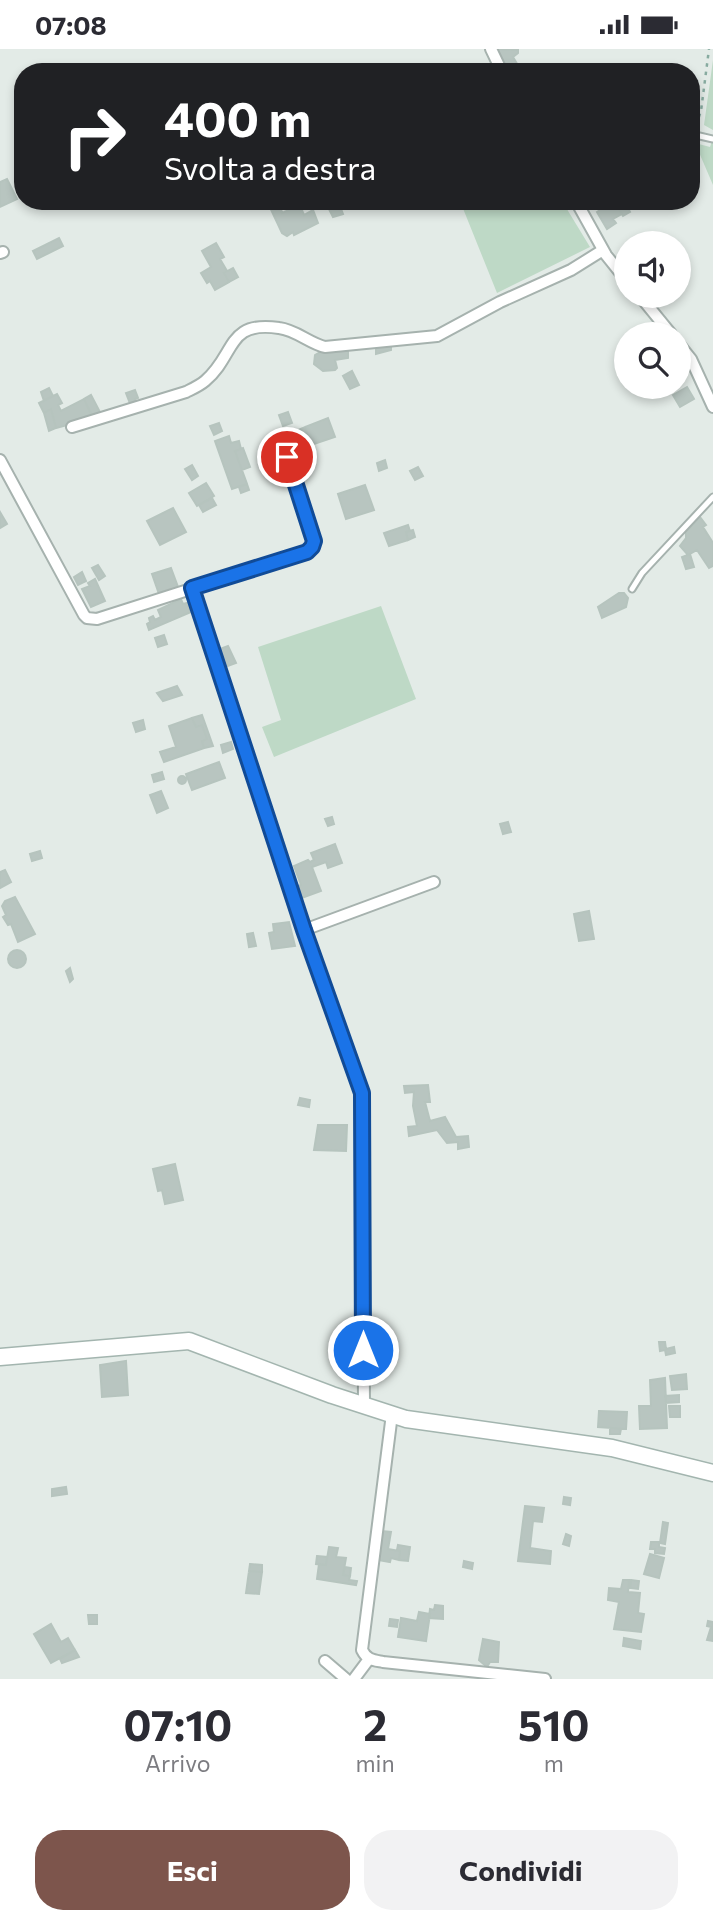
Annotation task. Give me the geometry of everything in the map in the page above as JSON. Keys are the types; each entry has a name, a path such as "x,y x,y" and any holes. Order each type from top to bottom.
{"street":[{"path":"581,210 614,264"},
{"path":"72,427 186,392 203,383 211,376 238,336 253,327 283,328 325,347 437,337 500,302 570,270 603,250"},
{"path":"650,308 661,322"},
{"path":"691,359 713,407"},
{"path":"0,460 88,618 97,619 307,552 314,541 287,457"},
{"path":"192,588 304,930 362,1093 364,1405"},
{"path":"304,930 434,882"},
{"path":"0,1357 189,1341 406,1419 612,1448 713,1473"},
{"path":"391,1414 362,1650 369,1659 545,1679"},
{"path":"354,1679 369,1659"},
{"path":"325,1661 346,1679"}],"lane":[{"path":"632,589 642,573 713,497"}],"path":[{"path":"700,114 709,49"}],"green space":[{"path":"713,60 713,130 704,125"},
{"path":"713,138 713,185 700,155 700,144 710,147"},
{"path":"464,210 567,210 590,247 497,293"},
{"path":"381,606 416,699 274,757 262,727 281,720 258,647"}],"building":[{"path":"496,49 518,50 513,57 517,63 502,63"},
{"path":"7,179 14,193 14,200 0,207 0,182"},
{"path":"271,210 281,210 282,213 302,210 304,215 313,210 318,223 294,235 293,232 287,236 282,233"},
{"path":"330,210 341,210 343,214 333,217"},
{"path":"620,210 622,214 613,219 616,223 607,229 597,212"},
{"path":"620,210 629,210 630,212 623,216"},
{"path":"59,238 63,246 37,259 33,251"},
{"path":"216,243 224,257 220,259 227,271 224,273 229,282 215,290 201,273 211,267 202,251"},
{"path":"233,268 238,277 229,282 224,273"},
{"path":"391,345 391,350 376,354 376,348"},
{"path":"348,349 348,358 335,360 335,370 323,371 314,364 315,355 322,351"},
{"path":"352,371 359,385 350,389 343,376"},
{"path":"49,388 53,396 44,401 41,392"},
{"path":"135,390 137,404 131,406 126,393"},
{"path":"57,394 62,403 58,405 61,411 84,399 93,418 56,428 51,409 44,413 39,403"},
{"path":"691,394 694,399 680,407 675,399 691,399"},
{"path":"91,395 101,414 93,418 84,399"},
{"path":"51,409 56,428 49,431 44,413"},
{"path":"288,412 292,423 283,426 279,415"},
{"path":"328,418 335,437 311,445 305,427"},
{"path":"219,423 222,431 214,435 210,426"},
{"path":"305,427 311,445 304,447 298,430"},
{"path":"229,436 231,443 239,441 241,449 235,451 247,484 232,489 215,441"},
{"path":"243,448 250,467 242,470 235,451"},
{"path":"385,460 387,468 379,471 377,463"},
{"path":"192,465 198,476 192,480 185,469"},
{"path":"418,467 423,476 415,480 410,471"},
{"path":"206,483 214,496 197,506 189,493"},
{"path":"247,484 249,490 241,493 239,487"},
{"path":"365,485 374,510 346,519 338,494"},
{"path":"212,498 216,505 203,512 199,505"},
{"path":"173,508 186,532 160,545 147,521"},
{"path":"0,512 7,524 0,528"},
{"path":"700,517 713,543 713,566 709,568 697,550 688,555 680,546 686,538 686,532"},
{"path":"408,525 408,540 389,546 384,533"},
{"path":"413,530 415,537 408,540 406,532"},
{"path":"690,554 694,567 686,569 682,557"},
{"path":"98,565 105,576 99,580 92,568"},
{"path":"171,568 178,587 159,594 152,574"},
{"path":"82,572 86,581 78,585 74,577"},
{"path":"95,579 105,601 91,607 82,589 90,586 88,583"},
{"path":"619,593 624,593 628,598 626,607 602,618 598,607"},
{"path":"181,599 183,604 187,603 191,612 149,630 149,618 153,616 155,620 161,617 158,610"},
{"path":"164,635 167,644 158,647 155,638"},
{"path":"228,646 236,663 225,667 217,650"},
{"path":"177,686 182,695 163,701 157,693"},
{"path":"202,715 213,746 204,748 202,741 207,739 202,725 196,727 192,718"},
{"path":"192,718 196,727 202,725 207,739 202,741 204,748 164,762 160,752 176,747 169,726"},
{"path":"143,720 145,729 136,732 133,723"},
{"path":"231,742 233,749 223,753 221,745"},
{"path":"219,762 225,778 192,790 186,774"},
{"path":"162,772 164,779 154,782 152,775"},
{"path":"182,776 186,780 182,784 178,780"},
{"path":"161,791 168,808 157,813 150,795"},
{"path":"332,817 334,824 328,826 325,819"},
{"path":"508,822 511,832 503,834 500,824"},
{"path":"335,844 342,863 328,868 326,862 312,867 321,891 299,899 294,887 301,885 294,866 314,860 311,853"},
{"path":"40,851 42,858 32,861 30,854"},
{"path":"5,870 11,882 0,888 0,872"},
{"path":"15,897 35,934 18,942 11,924 8,925 3,917 6,915 2,906 5,901"},
{"path":"589,911 594,939 579,941 574,914"},
{"path":"289,922 295,946 272,949 269,933 274,932 273,924"},
{"path":"253,933 256,946 249,947 247,934"},
{"path":"17,950 23,953 26,959 23,965 17,968 11,965 8,959 11,953"},
{"path":"70,968 73,979 70,982 66,971"},
{"path":"428,1085 430,1102 425,1102 430,1121 445,1117 456,1137 468,1136 469,1147 458,1149 458,1142 447,1143 437,1130 409,1136 408,1127 417,1126 413,1106 414,1092 405,1093 404,1086"},
{"path":"300,1098 310,1100 309,1107 298,1105"},
{"path":"318,1125 347,1125 346,1151 314,1150"},
{"path":"175,1164 183,1200 165,1204 162,1190 158,1191 153,1169"},
{"path":"659,1342 665,1342 666,1349 674,1347 675,1353 666,1355 665,1350 660,1351"},
{"path":"126,1361 128,1395 102,1397 100,1365"},
{"path":"686,1374 687,1389 672,1390 670,1376"},
{"path":"665,1378 667,1428 640,1429 639,1406 651,1406 650,1380"},
{"path":"679,1395 679,1402 666,1403 665,1396"},
{"path":"669,1406 680,1406 680,1417 670,1417"},
{"path":"599,1411 627,1412 626,1429 598,1427"},
{"path":"610,1428 621,1429 620,1434 610,1434"},
{"path":"66,1487 67,1494 52,1496 52,1489"},
{"path":"564,1497 571,1498 570,1505 563,1504"},
{"path":"525,1506 544,1508 542,1522 533,1521 530,1548 551,1551 550,1564 518,1561"},
{"path":"663,1522 668,1523 665,1544 660,1543"},
{"path":"381,1531 391,1532 388,1549 400,1551 399,1560 378,1560"},
{"path":"566,1534 571,1536 569,1546 563,1544"},
{"path":"651,1542 659,1542 659,1547 665,1548 664,1554 650,1549"},
{"path":"398,1545 410,1547 408,1561 399,1560"},
{"path":"329,1547 338,1548 336,1557 346,1558 343,1575 350,1576 349,1580 357,1581 356,1585 317,1579 319,1564 326,1565"},
{"path":"650,1554 664,1558 659,1578 644,1574"},
{"path":"317,1556 327,1557 326,1565 316,1564"},
{"path":"464,1561 473,1563 472,1569 463,1567"},
{"path":"250,1564 262,1565 262,1572 249,1571"},
{"path":"345,1567 351,1568 350,1576 343,1575"},
{"path":"249,1571 262,1572 259,1594 246,1593"},
{"path":"623,1580 629,1580 628,1592 640,1593 638,1613 644,1614 641,1632 614,1629 619,1602 608,1600 609,1588 621,1589"},
{"path":"631,1580 639,1581 638,1589 630,1588"},
{"path":"435,1605 443,1606 443,1619 429,1618 430,1609 434,1610"},
{"path":"419,1612 430,1614 426,1641 398,1637 401,1618 417,1621"},
{"path":"88,1615 97,1615 97,1624 89,1624"},
{"path":"390,1619 398,1620 397,1627 389,1626"},
{"path":"708,1621 713,1622 713,1641 707,1640 711,1627 707,1626"},
{"path":"51,1624 61,1642 68,1638 75,1650 51,1663 34,1634"},
{"path":"624,1638 641,1641 640,1649 623,1646"},
{"path":"483,1639 499,1642 498,1662 490,1662 487,1667 479,1660"},
{"path":"75,1650 79,1657 62,1663 60,1659"}],"route":[{"path":"287,457 314,541 312,547 307,552 192,588 304,930 362,1093 363,1350"}]}
